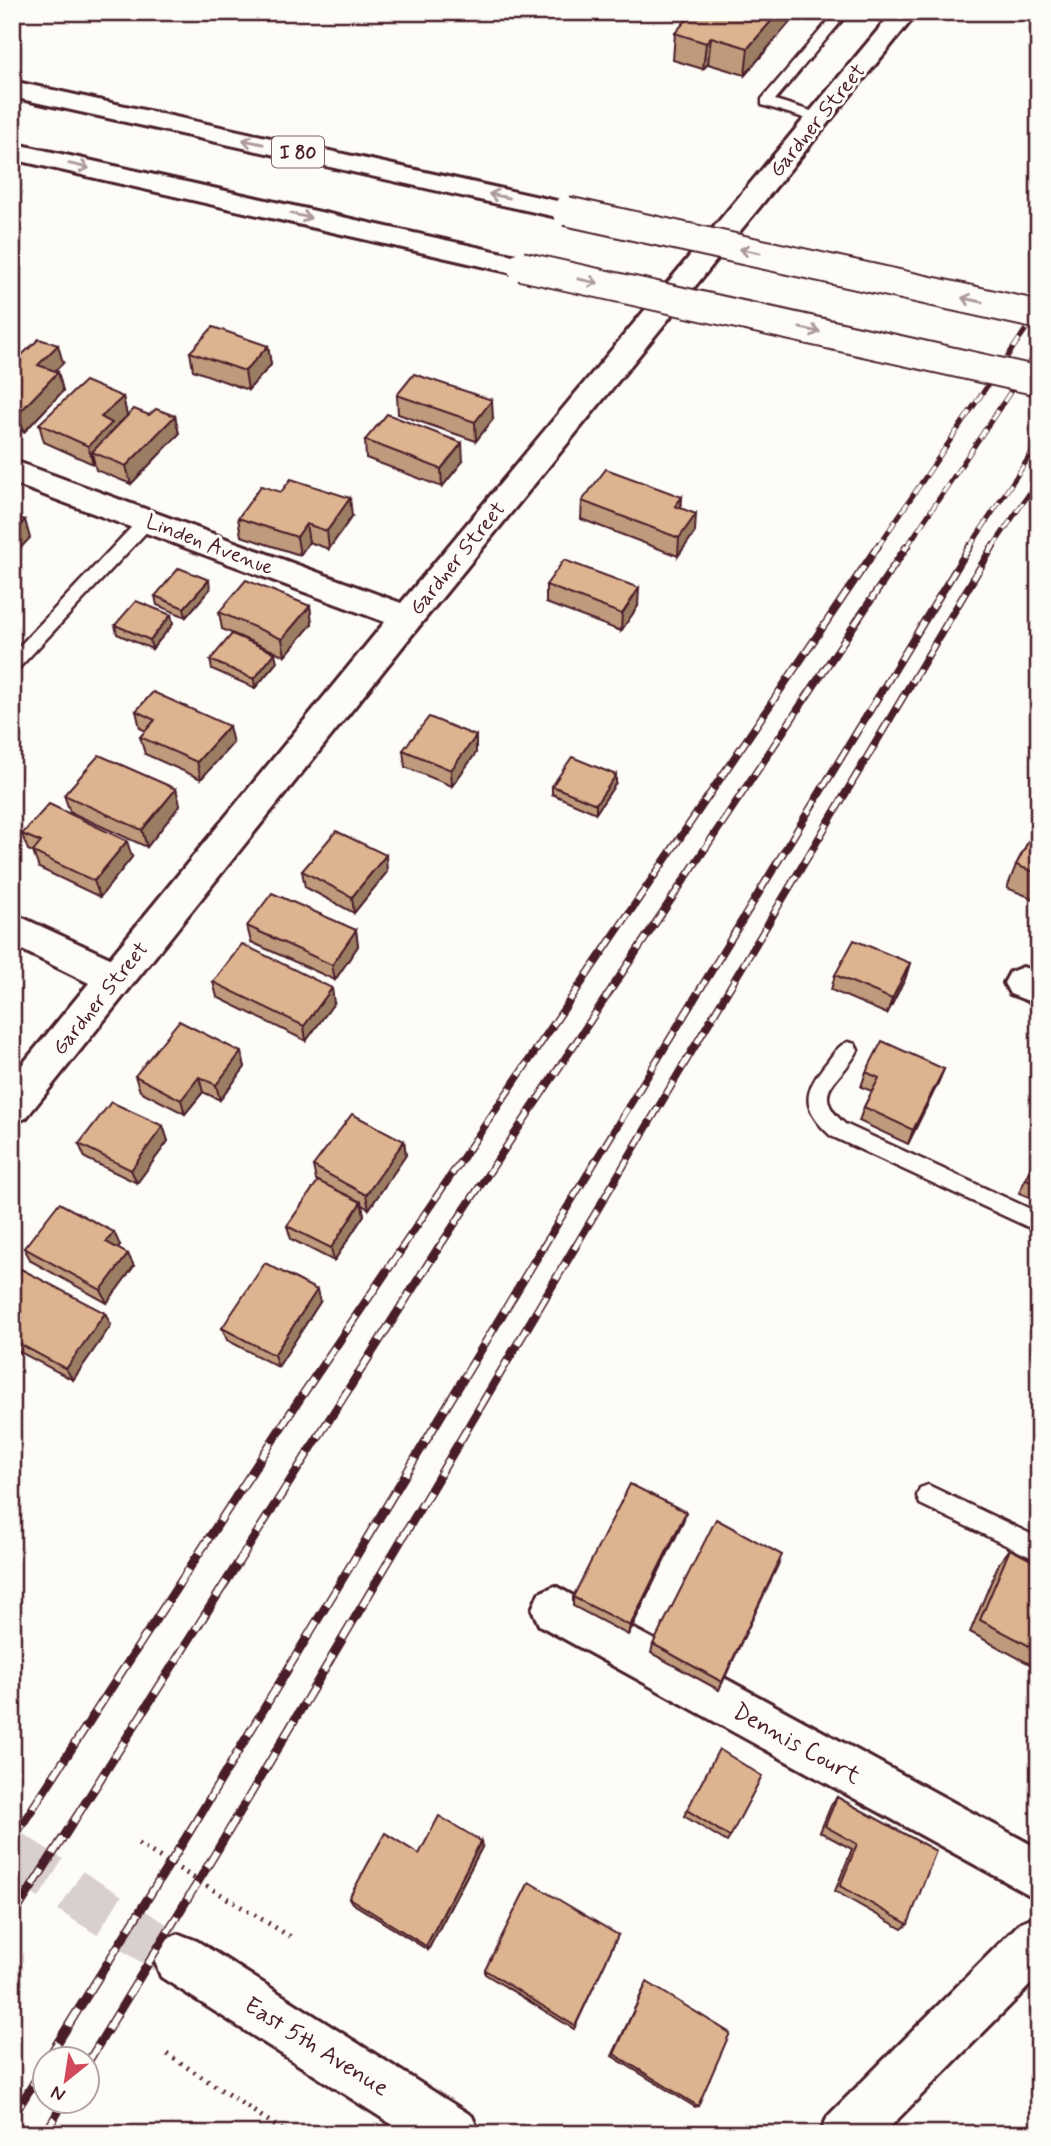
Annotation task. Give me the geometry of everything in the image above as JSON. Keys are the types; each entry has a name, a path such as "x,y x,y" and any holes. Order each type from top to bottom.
{"main road":[{"name":"Gardner Street","path":"12,1106 407,618 902,17"},
{"name":"I 80","path":"21,91 1039,315"},
{"path":"12,151 1039,381"},
{"name":"Linden Avenue","path":"12,471 407,618"},
{"path":"12,928 115,978"},
{"name":"Dennis Court","path":"555,1609 1039,1876"},
{"path":"846,2134 1039,1940"},
{"name":"East 5th Avenue","path":"179,1959 454,2134"}],"lane":[{"path":"819,118 767,102 843,12"},
{"path":"862,12 902,17"},
{"path":"12,665 148,520"},
{"path":"848,1050 820,1087 815,1105 821,1118 838,1130 1039,1223"},
{"path":"928,1496 1039,1550"}],"path":[{"path":"138,1844 291,1937"},
{"path":"167,2054 288,2134"}],"building":[{"path":"693,12 779,12 748,48 711,37 706,43 675,33"},
{"path":"213,327 268,346 245,371 190,352"},
{"path":"39,339 58,345 38,365 58,372 18,414 12,411 12,364"},
{"path":"414,374 492,400 475,422 397,395"},
{"path":"85,381 123,397 101,417 112,423 88,446 39,424"},
{"path":"134,409 149,415 156,409 175,416 126,466 92,452"},
{"path":"387,414 462,443 441,469 365,440"},
{"path":"606,469 682,497 675,506 696,514 679,538 582,501"},
{"path":"291,479 350,498 327,531 306,524 297,537 238,518 261,486 281,492"},
{"path":"12,515 25,520 12,533"},
{"path":"564,560 639,588 622,614 546,585"},
{"path":"179,568 209,580 184,608 155,596"},
{"path":"246,580 310,606 282,639 219,612"},
{"path":"136,601 171,615 150,640 115,625"},
{"path":"232,634 275,653 254,679 210,660"},
{"path":"153,692 229,726 197,762 140,737 155,720 136,711"},
{"path":"429,717 476,736 451,770 403,750"},
{"path":"99,755 176,789 142,830 64,795"},
{"path":"572,757 616,775 596,804 552,786"},
{"path":"49,804 127,841 94,881 33,852 41,842 22,834"},
{"path":"1039,821 1039,874 1016,865"},
{"path":"336,831 386,855 352,897 302,871"},
{"path":"272,893 356,930 332,965 247,926"},
{"path":"854,940 910,963 892,999 835,975"},
{"path":"242,944 332,988 304,1026 213,982"},
{"path":"179,1021 241,1052 216,1085 199,1077 181,1100 135,1076"},
{"path":"882,1041 944,1069 913,1130 864,1107 879,1078 866,1072"},
{"path":"111,1102 163,1126 131,1170 79,1144"},
{"path":"352,1114 404,1141 366,1195 313,1166"},
{"path":"1039,1151 1039,1184 1026,1179"},
{"path":"318,1181 361,1202 331,1248 287,1226"},
{"path":"59,1203 114,1232 106,1242 128,1254 101,1290 24,1248"},
{"path":"265,1263 317,1290 274,1355 222,1328"},
{"path":"21,1269 105,1313 66,1369 12,1340 12,1281"},
{"path":"630,1484 686,1512 630,1626 573,1597"},
{"path":"716,1519 782,1555 722,1682 653,1644"},
{"path":"1010,1549 1039,1564 1039,1651 980,1620"},
{"path":"719,1749 762,1776 730,1837 687,1810"},
{"path":"837,1797 936,1851 908,1924 840,1886 857,1844 825,1826"},
{"path":"439,1816 481,1841 426,1946 349,1898 385,1833 419,1854"},
{"path":"529,1882 618,1935 575,2026 485,1970"},
{"path":"647,1982 730,2033 698,2106 614,2054"}],"tunnel":[{"path":"12,1854 179,1959"}],"railway":[{"path":"877,548 1039,310"},
{"path":"906,548 1039,349"},
{"path":"969,548 1039,442"},
{"path":"992,548 1039,479"},
{"path":"401,1249 878,546"},
{"path":"438,1249 907,546"},
{"path":"542,1249 970,546"},
{"path":"574,1249 993,546"},
{"path":"12,1840 297,1403 403,1247"},
{"path":"12,1918 439,1247"},
{"path":"57,2044 190,1831 543,1247"},
{"path":"99,2044 218,1849 575,1247"},
{"path":"12,2118 32,2086"},
{"path":"45,2134 57,2114"}]}
